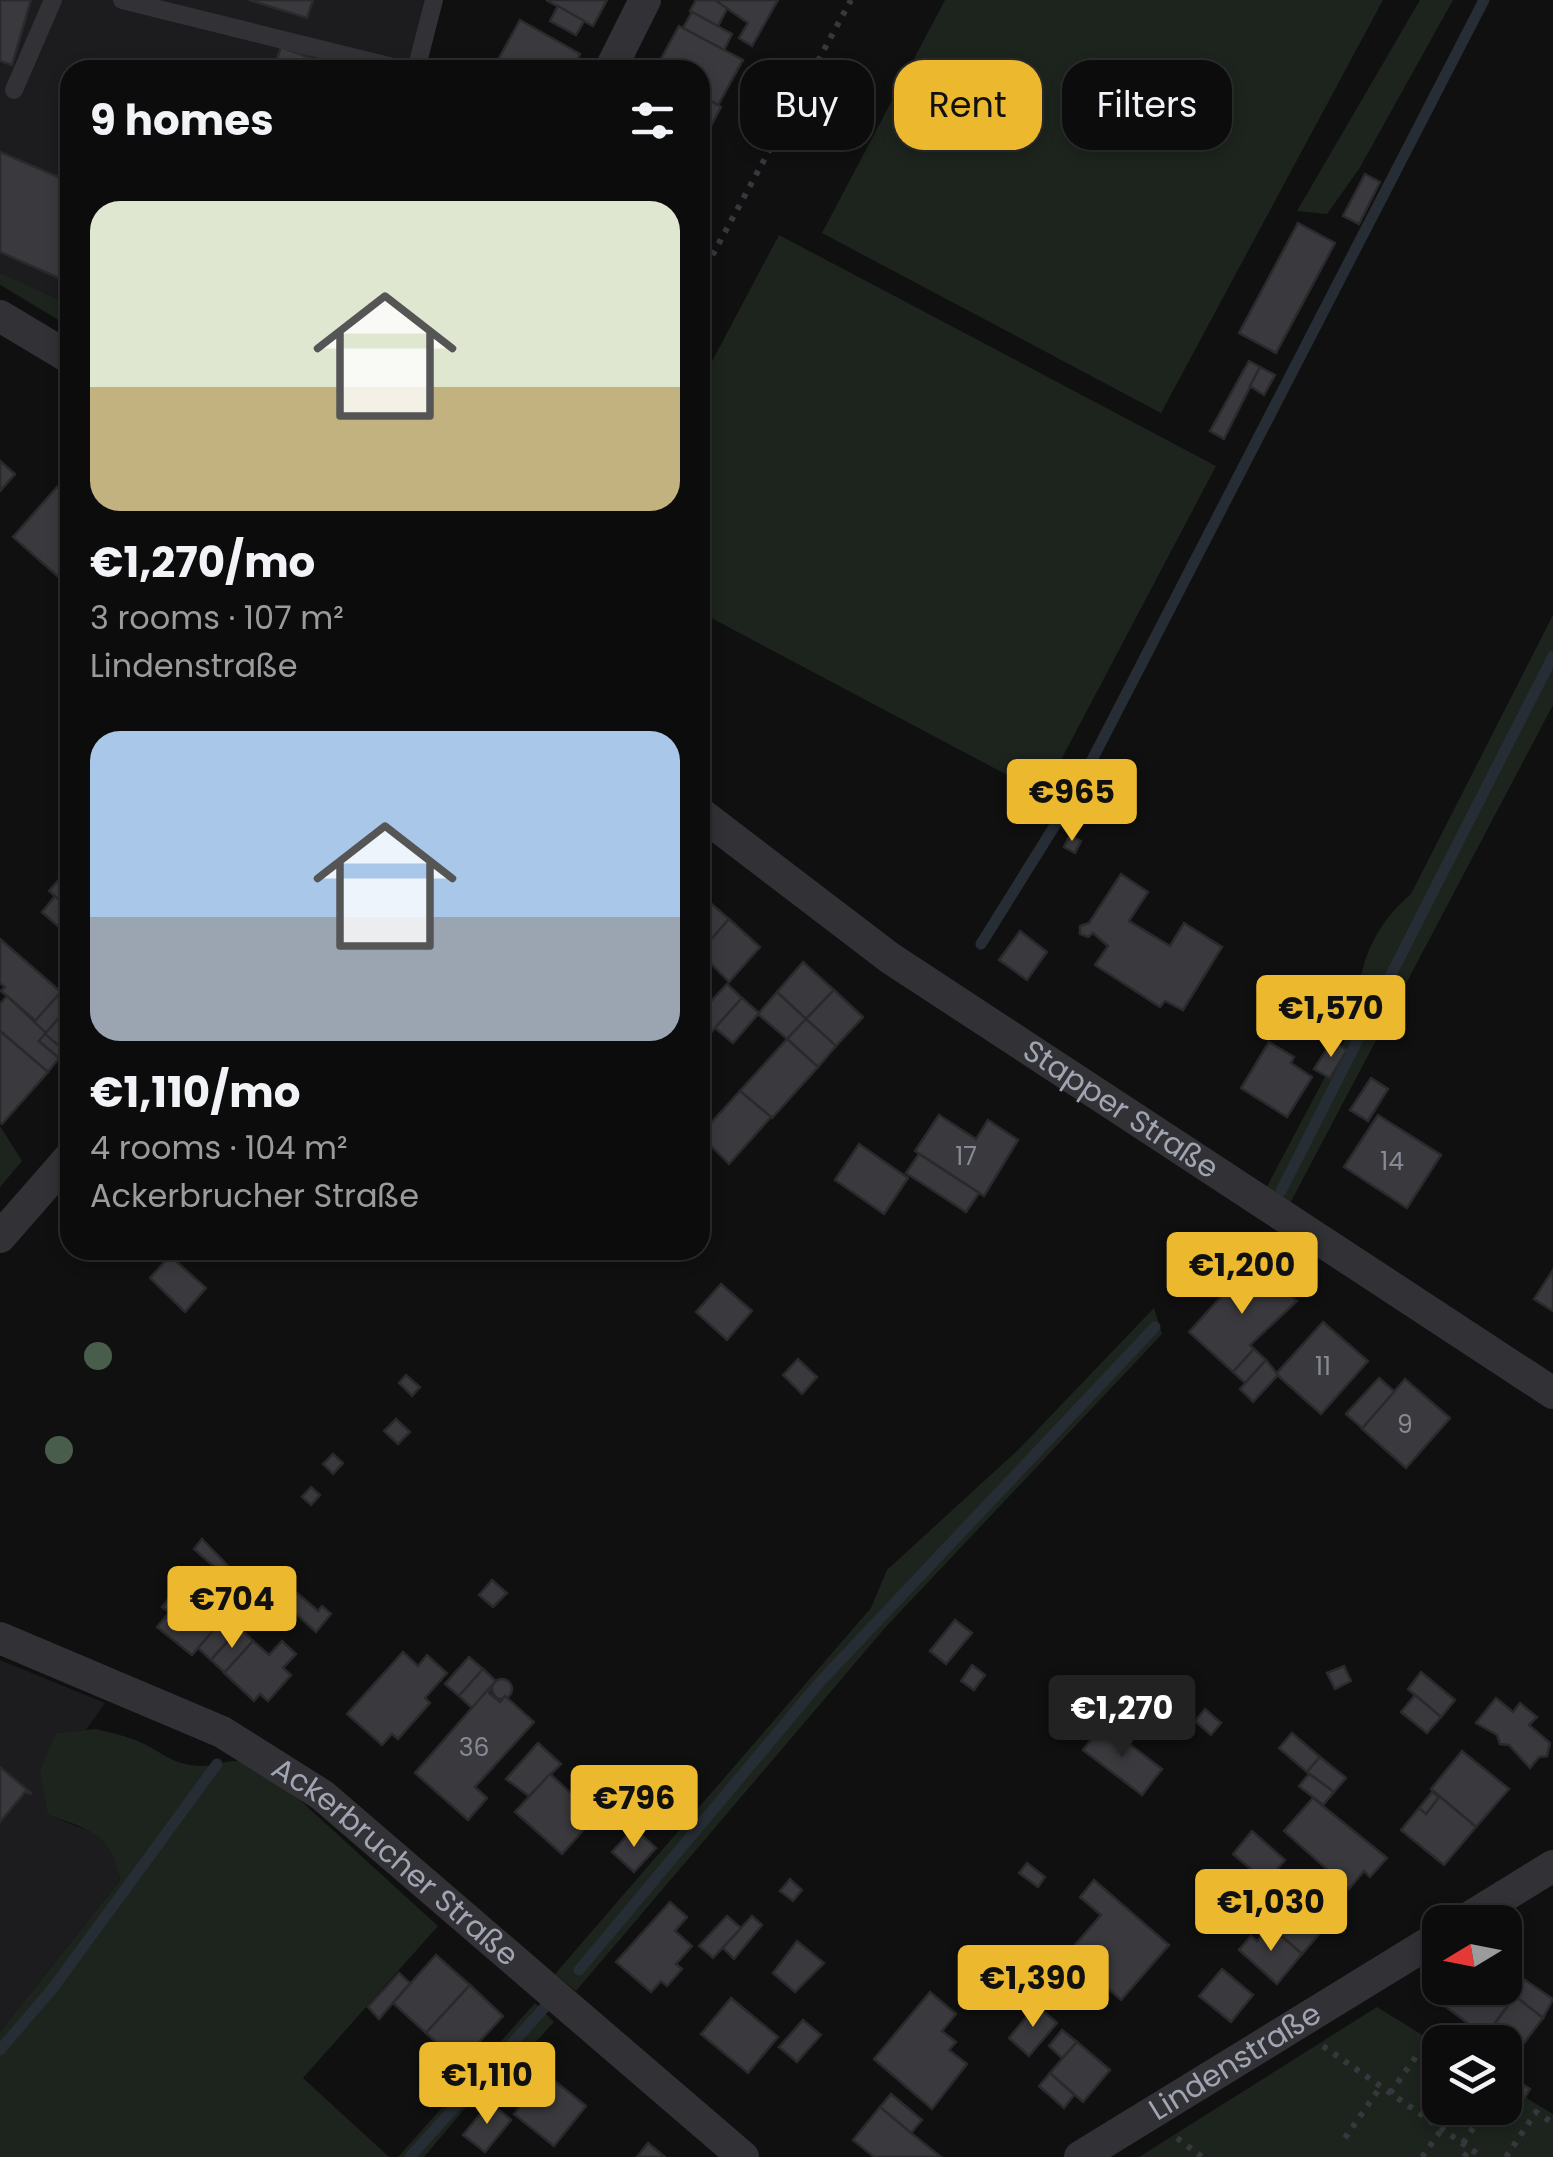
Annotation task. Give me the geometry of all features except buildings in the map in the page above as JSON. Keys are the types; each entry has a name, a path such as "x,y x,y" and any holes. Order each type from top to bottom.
{"street":[{"path":"615,60 644,0"},
{"path":"0,316 60,352"},
{"name":"Stapper Straße","path":"710,821 890,958 1553,1393"},
{"path":"0,1237 60,1168"},
{"name":"Ackerbrucher Straße","path":"0,1638 222,1732 322,1795 743,2157"},
{"path":"1490,1905 1553,1866"},
{"name":"Lindenstraße","path":"1080,2157 1422,1947"}],"lane":[{"path":"14,90 52,0"},
{"path":"122,0 367,60"},
{"path":"419,60 434,0"}],"path":[{"path":"710,260 851,0"},
{"path":"1293,2025 1482,2157"},
{"path":"1390,2093 1420,2051"},
{"path":"1346,2138 1381,2086"},
{"path":"1506,2157 1536,2112 1553,2124"},
{"path":"1464,2157 1478,2125"},
{"path":"1422,2157 1442,2129"}],"shaded area":[{"path":"0,0 429,0 413,60 60,60 60,321 0,285"},
{"path":"945,0 1383,0 1161,413 822,233 866,150 874,150 874,134 894,97 894,150 1042,150 1042,60 913,60"},
{"path":"1420,0 1453,0 1359,169 1327,214 1297,211"},
{"path":"779,235 1216,466 1043,794 710,617 710,365"},
{"path":"0,273 60,300 60,321 0,284"},
{"path":"1553,615 1553,705 1287,1209 1264,1192 1369,994 1360,981 1372,944 1384,923 1411,894"},
{"path":"0,1126 22,1161 0,1187"},
{"path":"1154,1308 1162,1334 884,1629 576,1991 555,1974 871,1608 887,1570 1019,1449"},
{"path":"0,1660 105,1703 86,1730 56,1733 48,1815 102,1836 117,1863 120,1880 0,2032"},
{"path":"96,1729 137,1741 185,1764 208,1766 243,1761 268,1771 438,1926 303,2078 389,2157 0,2157 0,2032 120,1880 104,1843 86,1829 48,1815 40,1770 56,1733"},
{"path":"535,2003 554,2022 490,2092 482,2088 424,2157 398,2157"},
{"path":"1377,2007 1422,2035 1422,2125 1522,2125 1522,2095 1553,2114 1553,2157 1139,2157"}],"waterway":[{"path":"981,944 1075,793 1484,0"},
{"path":"1281,1191 1553,656"},
{"path":"579,1970 820,1682 1155,1327"},
{"path":"0,2050 53,1988 217,1764"},
{"path":"410,2157 544,2008"}]}
